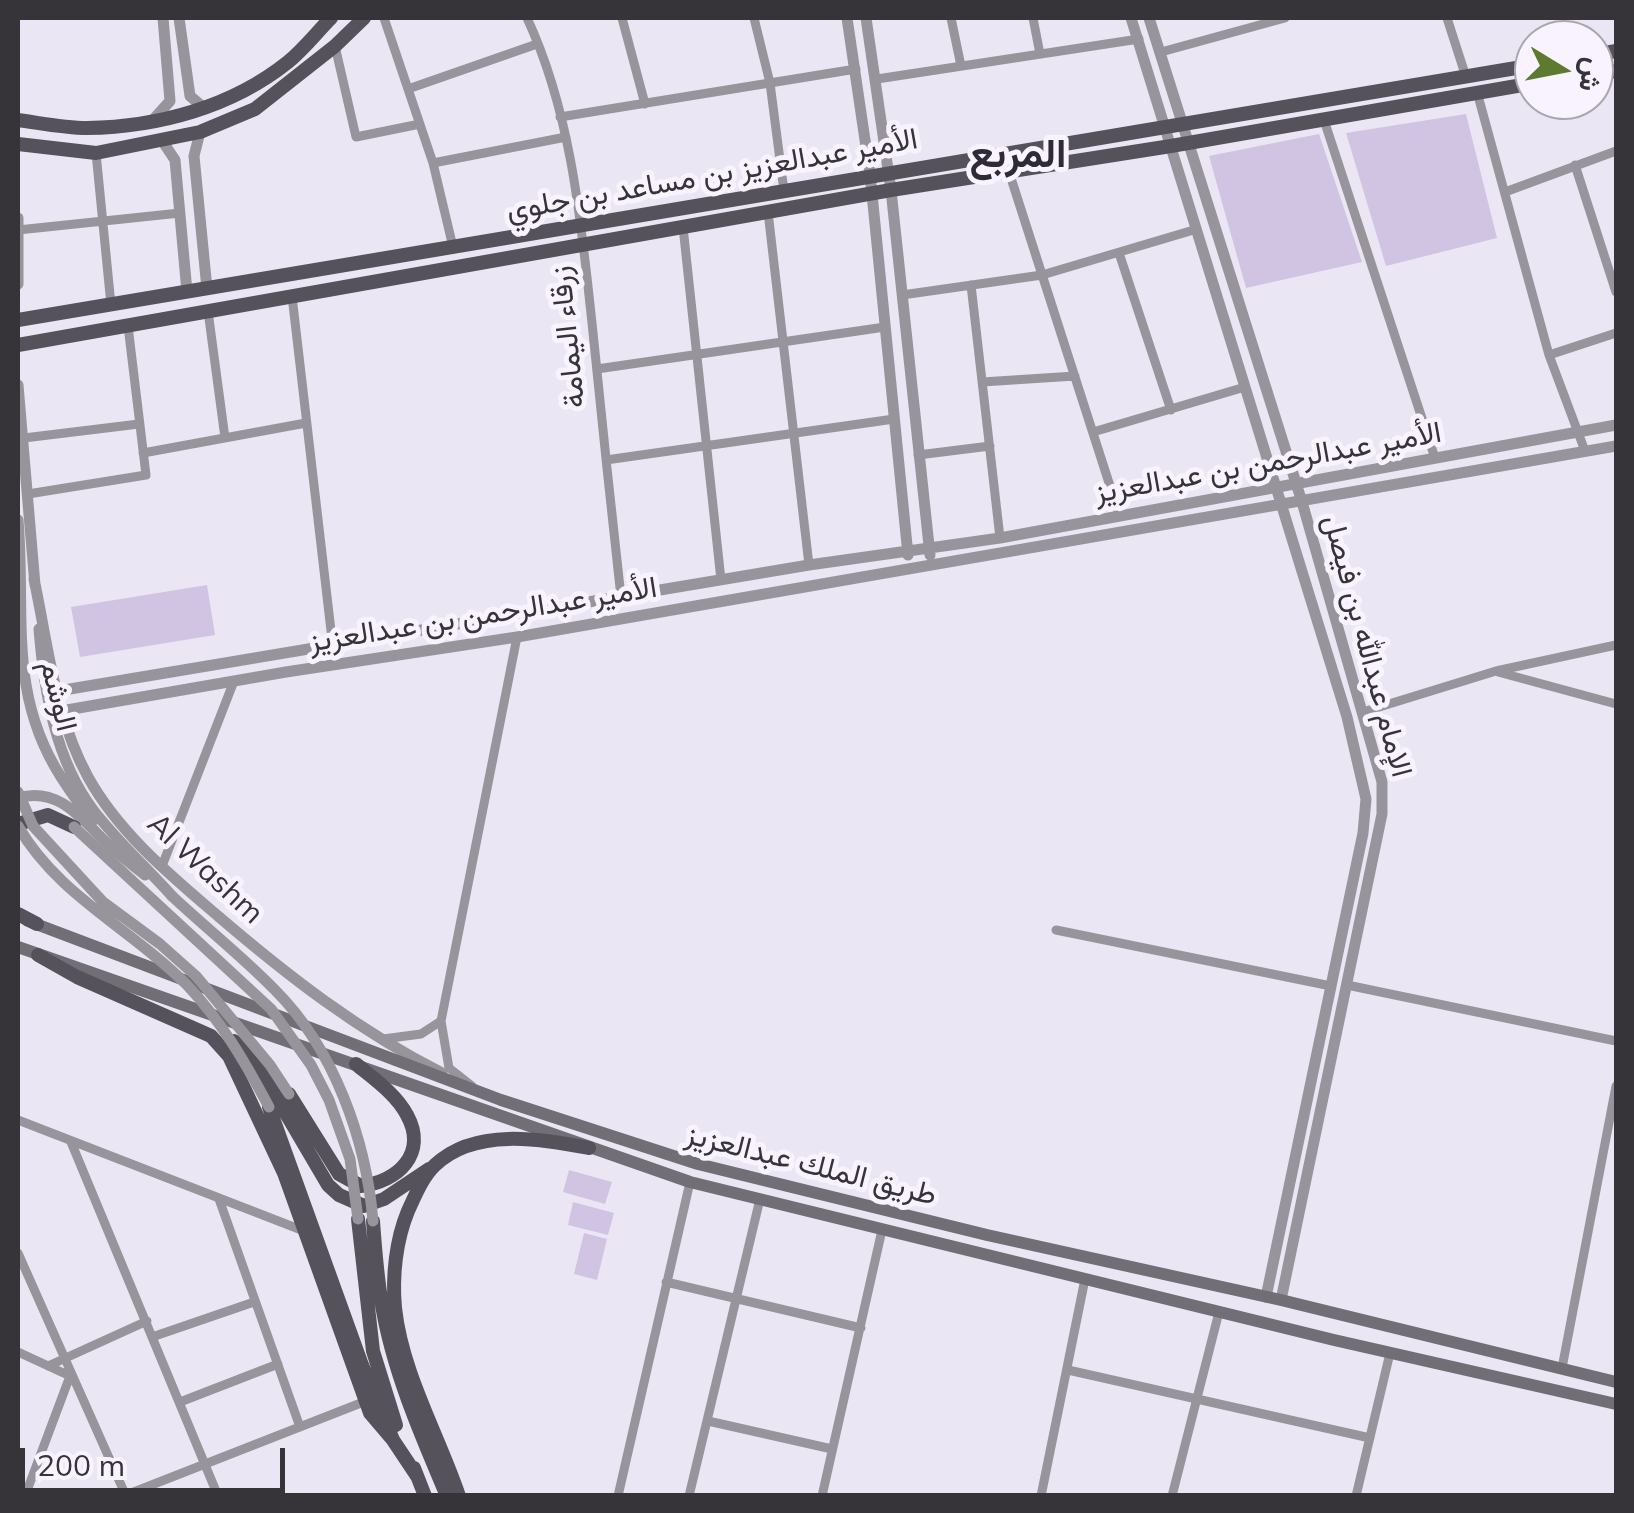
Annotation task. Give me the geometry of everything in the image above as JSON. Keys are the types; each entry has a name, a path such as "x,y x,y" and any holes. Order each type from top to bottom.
{"main road":[{"path":"18,120 83,128 150,123 204,108 264,80 291,60 331,18"},
{"path":"18,144 96,153 200,132 255,109 364,18"},
{"name":"الأمير عبدالعزيز بن مساعد بن جلوي","path":"18,320 1514,69"},
{"path":"1171,146 1514,86"},
{"name":"الأمير عبدالعزيز بن مساعد بن جلوي","path":"18,345 891,190 1171,146"},
{"path":"19,829 48,815 74,827"},
{"path":"18,916 37,924"},
{"name":"طريق الملك عبدالعزيز","path":"37,924 478,1090 718,1170 1616,1382"},
{"name":"طريق الملك عبدالعزيز","path":"18,947 690,1182 1616,1404"},
{"path":"38,955 77,977 212,1036 229,1056 284,1173 370,1412 417,1476"},
{"path":"234,1041 261,1072 328,1185 364,1206 384,1198 468,1146 488,1140 554,1141 588,1148"},
{"path":"288,1094 339,1174 361,1186 389,1180 402,1172 408,1161 414,1148 414,1133 407,1115 388,1092 356,1064"},
{"path":"269,1107 393,1440"},
{"path":"432,1167 399,1232 395,1308 421,1398 459,1496"},
{"path":"365,1220 392,1351 447,1496"},
{"path":"365,1220 372,1351 425,1496"},
{"path":"1312,1308 1297,1314 1298,1324 1447,1365"}],"street":[{"path":"150,123 170,100 163,18"},
{"path":"180,18 190,96 204,108"},
{"path":"384,18 433,163 453,247"},
{"path":"622,18 645,104"},
{"path":"754,18 770,83 784,190"},
{"path":"847,18 870,174 912,568"},
{"path":"866,18 889,172 931,564"},
{"path":"951,18 960,66"},
{"path":"1033,18 1040,54"},
{"name":"الإمام عبدالله بن فيصل","path":"1130,18 1347,718 1366,799 1363,832 1274,1299"},
{"name":"الإمام عبدالله بن فيصل","path":"1150,18 1302,502 1382,782 1382,814 1347,984 1274,1299"},
{"path":"1237,18 1241,31"},
{"path":"1162,52 1285,18"},
{"path":"1448,18 1466,77"},
{"name":"زرقاء اليمامة","path":"530,19 566,138 581,226 621,597"},
{"path":"877,79 1139,39"},
{"path":"408,89 537,44"},
{"path":"334,46 356,137 420,124"},
{"path":"560,118 856,69"},
{"path":"169,79 179,85 186,73"},
{"path":"1477,92 1549,355 1584,450"},
{"path":"1324,120 1435,458"},
{"path":"200,132 194,144 195,169 207,289"},
{"path":"433,163 566,138"},
{"path":"163,142 176,160 188,292"},
{"path":"1505,192 1616,151"},
{"path":"96,153 111,305"},
{"path":"176,172 185,161 195,169"},
{"path":"1575,165 1616,292"},
{"path":"1009,172 1120,514"},
{"path":"768,212 809,565"},
{"path":"18,230 180,213"},
{"path":"18,218 18,284"},
{"path":"683,227 721,580"},
{"path":"902,295 1042,275 1196,228"},
{"path":"1119,254 1171,410"},
{"path":"970,285 1000,538"},
{"path":"1218,296 1230,302 1235,288"},
{"path":"292,296 335,664"},
{"path":"208,311 226,438"},
{"path":"1231,340 1230,330 1236,325 1243,325 1249,332"},
{"path":"28,494 146,475 128,326"},
{"path":"596,370 884,326"},
{"path":"1549,355 1616,334"},
{"path":"982,382 1075,376"},
{"name":"الوشم","path":"18,386 43,670"},
{"path":"1094,432 1246,387"},
{"path":"606,460 894,419"},
{"path":"143,454 306,423"},
{"path":"24,438 139,424"},
{"name":"الأمير عبدالرحمن بن عبدالعزيز","path":"58,691 809,565 1000,538 1616,425"},
{"path":"918,455 990,446"},
{"name":"الأمير عبدالرحمن بن عبدالعزيز","path":"62,711 234,680 517,638 1616,446"},
{"name":"الوشم","path":"18,520 22,673 30,716 40,742 82,809 172,896"},
{"path":"18,587 22,568"},
{"name":"Al Washm","path":"34,579 62,711 87,774 111,814 162,866 264,957 382,1040 478,1090"},
{"path":"478,1090 450,1068 441,1021 517,638"},
{"path":"1363,712 1496,671 1616,645"},
{"path":"202,667 205,686"},
{"name":"Al Washm","path":"43,670 63,751 82,793 172,896"},
{"path":"1496,671 1616,704"},
{"path":"162,866 234,680"},
{"path":"288,1094 263,1055 196,976 103,902 33,826 18,795 48,796 68,804 114,850 172,896 278,993 334,1072 362,1156 365,1220"},
{"path":"74,827 270,1009 311,1065 330,1100 365,1220"},
{"path":"19,829 72,893 185,983 234,1041 269,1107"},
{"path":"1056,930 1331,986"},
{"path":"1347,984 1616,1041"},
{"path":"382,1040 421,1034 441,1021"},
{"path":"1562,1368 1616,1086"},
{"path":"18,1120 304,1232"},
{"path":"72,1142 218,1496"},
{"path":"618,1496 690,1182"},
{"path":"220,1199 300,1427"},
{"path":"688,1496 760,1200"},
{"path":"822,1496 882,1230"},
{"path":"18,1253 126,1495 366,1402"},
{"path":"1041,1496 1086,1279"},
{"path":"666,1282 862,1328"},
{"path":"152,1336 254,1302"},
{"path":"1172,1496 1220,1312"},
{"path":"48,1366 147,1321"},
{"path":"18,1352 70,1376"},
{"path":"1356,1496 1390,1352"},
{"path":"180,1402 278,1364"},
{"path":"1068,1370 1370,1438"},
{"path":"25,1496 70,1376"},
{"path":"708,1421 832,1449"}],"shaded area":[{"path":"1466,114 1497,238 1386,266 1346,133"},
{"path":"1319,134 1362,262 1246,288 1209,156"},
{"path":"207,585 215,635 80,657 71,607"},
{"path":"569,1170 612,1182 605,1204 563,1192"},
{"path":"573,1202 614,1213 608,1235 568,1225"},
{"path":"584,1233 607,1239 597,1280 574,1274"}],"district":[{"name":"المربع","path":"1018,155"}]}
